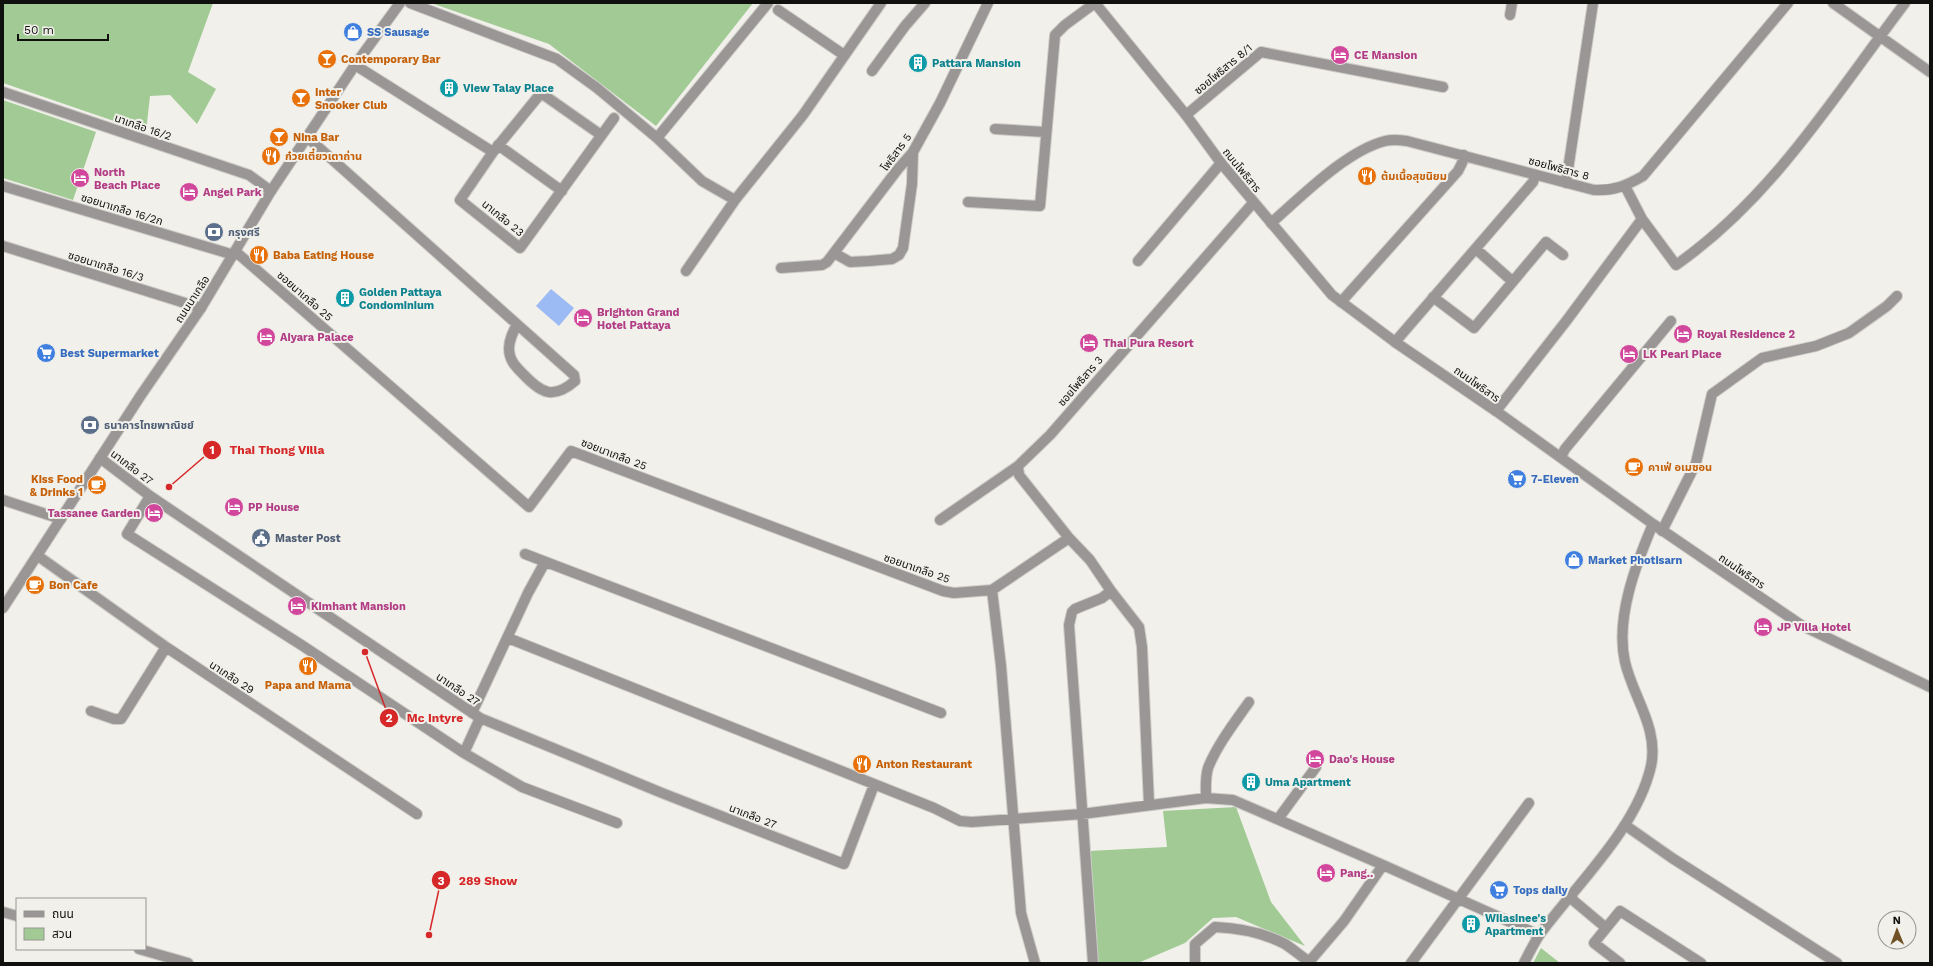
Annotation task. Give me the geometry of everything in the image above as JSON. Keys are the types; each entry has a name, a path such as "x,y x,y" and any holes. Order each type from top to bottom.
{"street":[{"name":"ถนนนาเกลือ","path":"3,608 100,458 201,308 271,191 356,65 400,3"},
{"path":"410,3 556,59 597,88 657,138 702,181 735,200"},
{"path":"657,138 768,3"},
{"path":"872,72 905,26 925,3"},
{"name":"โพธิสาร 5","path":"781,268 822,265 827,262 898,169 914,152 940,103 988,3"},
{"path":"968,202 1040,206 1045,132 1055,35 1065,25 1095,3"},
{"name":"ถนนโพธิสาร","path":"1095,3 1186,115 1221,163 1253,203 1332,295 1395,342 1561,457 1662,531 1808,629 1930,687"},
{"path":"1510,16 1512,3"},
{"path":"1566,183 1593,3"},
{"name":"ซอยโพธิสาร 8","path":"1270,223 1332,170 1367,147 1386,140 1407,141 1594,190 1609,191 1625,186 1643,176 1788,3"},
{"path":"1833,3 1930,72"},
{"path":"1625,186 1642,219 1676,265 1698,249 1755,198 1816,125 1905,3"},
{"path":"686,271 735,200 803,115 878,4"},
{"path":"778,10 844,55"},
{"name":"ซอยโพธิสาร 8/1","path":"1186,115 1261,52 1443,87"},
{"path":"356,65 496,149 562,191"},
{"name":"นาเกลือ 16/2","path":"3,92 249,176 271,191"},
{"name":"นาเกลือ 23","path":"602,135 541,93 496,149 460,200 520,248 562,191 602,135 614,118"},
{"path":"995,129 1045,132"},
{"path":"307,137 517,324 574,375 575,381 566,389 552,393 545,392 535,387 512,363 510,357 510,339 517,324"},
{"path":"834,253 850,262 892,259 899,255 903,248 912,184 914,152"},
{"path":"1341,302 1458,170 1464,155"},
{"path":"1138,261 1221,163"},
{"path":"1395,342 1533,182 1535,175"},
{"name":"ซอยนาเกลือ 16/2ก","path":"3,186 235,253"},
{"name":"ซอยโพธิสาร 3","path":"940,520 1018,466 1050,435 1253,203"},
{"path":"1496,411 1568,320 1642,219"},
{"path":"1433,297 1474,328 1546,242 1563,255"},
{"name":"ซอยนาเกลือ 16/3","path":"3,246 201,308"},
{"path":"1476,249 1512,281"},
{"name":"ซอยนาเกลือ 25","path":"235,253 529,508 571,451 943,591 954,593 992,590"},
{"path":"1662,531 1696,463 1712,394 1762,358 1816,346 1849,333 1886,306 1896,296"},
{"path":"1561,457 1565,448 1670,320"},
{"name":"นาเกลือ 27","path":"100,458 150,496 476,716 662,793 844,864 874,785"},
{"path":"1018,466 1019,475 1069,538 1090,560 1111,591 1139,627 1142,647 1150,804"},
{"path":"150,496 127,534 303,646 464,753 522,787 617,823"},
{"path":"3,500 60,519"},
{"path":"1524,963 1539,935 1625,825 1641,795 1651,765 1652,738 1625,661 1624,615 1639,558 1653,524"},
{"path":"1035,963 1021,913 1015,819 992,590 1069,538"},
{"path":"524,554 941,713"},
{"name":"นาเกลือ 29","path":"38,556 166,647 417,814"},
{"path":"464,753 476,716 508,638 528,593 545,562"},
{"path":"1093,963 1069,625 1072,612 1075,609 1102,598 1111,591"},
{"path":"508,638 934,808 960,821 972,822 1082,814 1150,804 1206,798 1233,800 1539,935"},
{"path":"91,711 114,720 122,718 166,647"},
{"path":"1206,798 1205,783 1208,768 1229,731 1249,702"},
{"path":"1278,819 1316,768"},
{"path":"1412,963 1431,934 1459,899 1529,803"},
{"path":"1625,825 1672,858 1837,963"},
{"path":"1195,963 1195,944 1208,931 1215,927 1230,928 1266,936 1286,945 1310,963 1344,921 1383,865"},
{"path":"1571,896 1574,901 1606,927"},
{"path":"1620,963 1594,943 1620,911 1701,963"},
{"path":"3,912 16,916"},
{"path":"142,950 173,961 188,963"}],"green space":[{"path":"3,3 213,3 188,72 216,89 197,124 170,95 150,96 146,132 3,83"},
{"path":"431,3 753,3 656,126 549,44"},
{"path":"3,100 96,132 73,200 3,178"},
{"path":"1236,807 1271,902 1305,946 1236,917 1213,918 1185,943 1138,963 1095,963 1089,851 1167,847 1163,811"},
{"path":"1541,948 1560,963 1533,963"}],"water":[{"path":"551,289 574,308 559,326 536,306"}],"place":[{"name":"SS Sausage","path":"353,32"},
{"name":"CE Mansion","path":"1340,55"},
{"name":"Contemporary Bar","path":"327,59"},
{"name":"Pattara Mansion","path":"918,63"},
{"name":"View Talay Place","path":"449,88"},
{"name":"Inter Snooker Club","path":"301,98"},
{"name":"Nina Bar","path":"279,137"},
{"name":"ก๋วยเตี๋ยวเตาถ่าน","path":"271,156"},
{"name":"ต้มเนื้อสุขนิยม","path":"1367,176"},
{"name":"North Beach Place","path":"80,178"},
{"name":"Angel Park","path":"189,192"},
{"name":"กรุงศรี","path":"214,232"},
{"name":"Baba Eating House","path":"259,255"},
{"name":"Golden Pattaya Condominium","path":"345,298"},
{"name":"Brighton Grand Hotel Pattaya","path":"583,318"},
{"name":"Royal Residence 2","path":"1683,334"},
{"name":"Aiyara Palace","path":"266,337"},
{"name":"Thai Pura Resort","path":"1089,343"},
{"name":"Best Supermarket","path":"46,353"},
{"name":"LK Pearl Place","path":"1629,354"},
{"name":"ธนาคารไทยพาณิชย์","path":"90,425"},
{"name":"คาเฟ่ อเมซอน","path":"1634,467"},
{"name":"7-Eleven","path":"1517,479"},
{"name":"Kiss Food & Drinks 1","path":"97,485"},
{"name":"Thai Thong Villa","path":"169,487"},
{"name":"PP House","path":"234,507"},
{"name":"Tassanee Garden","path":"154,513"},
{"name":"Master Post","path":"261,538"},
{"name":"Market Photisarn","path":"1574,560"},
{"name":"Bon Cafe","path":"35,585"},
{"name":"Kimhant Mansion","path":"297,606"},
{"name":"JP Villa Hotel","path":"1763,627"},
{"name":"Mc Intyre","path":"365,652"},
{"name":"Papa and Mama","path":"308,666"},
{"name":"Dao's House","path":"1315,759"},
{"name":"Anton Restaurant","path":"862,764"},
{"name":"Uma Apartment","path":"1251,782"},
{"name":"Pang..","path":"1326,873"},
{"name":"Tops daily","path":"1499,890"},
{"name":"Wilasinee's Apartment","path":"1471,924"},
{"name":"289 Show","path":"429,935"}]}
